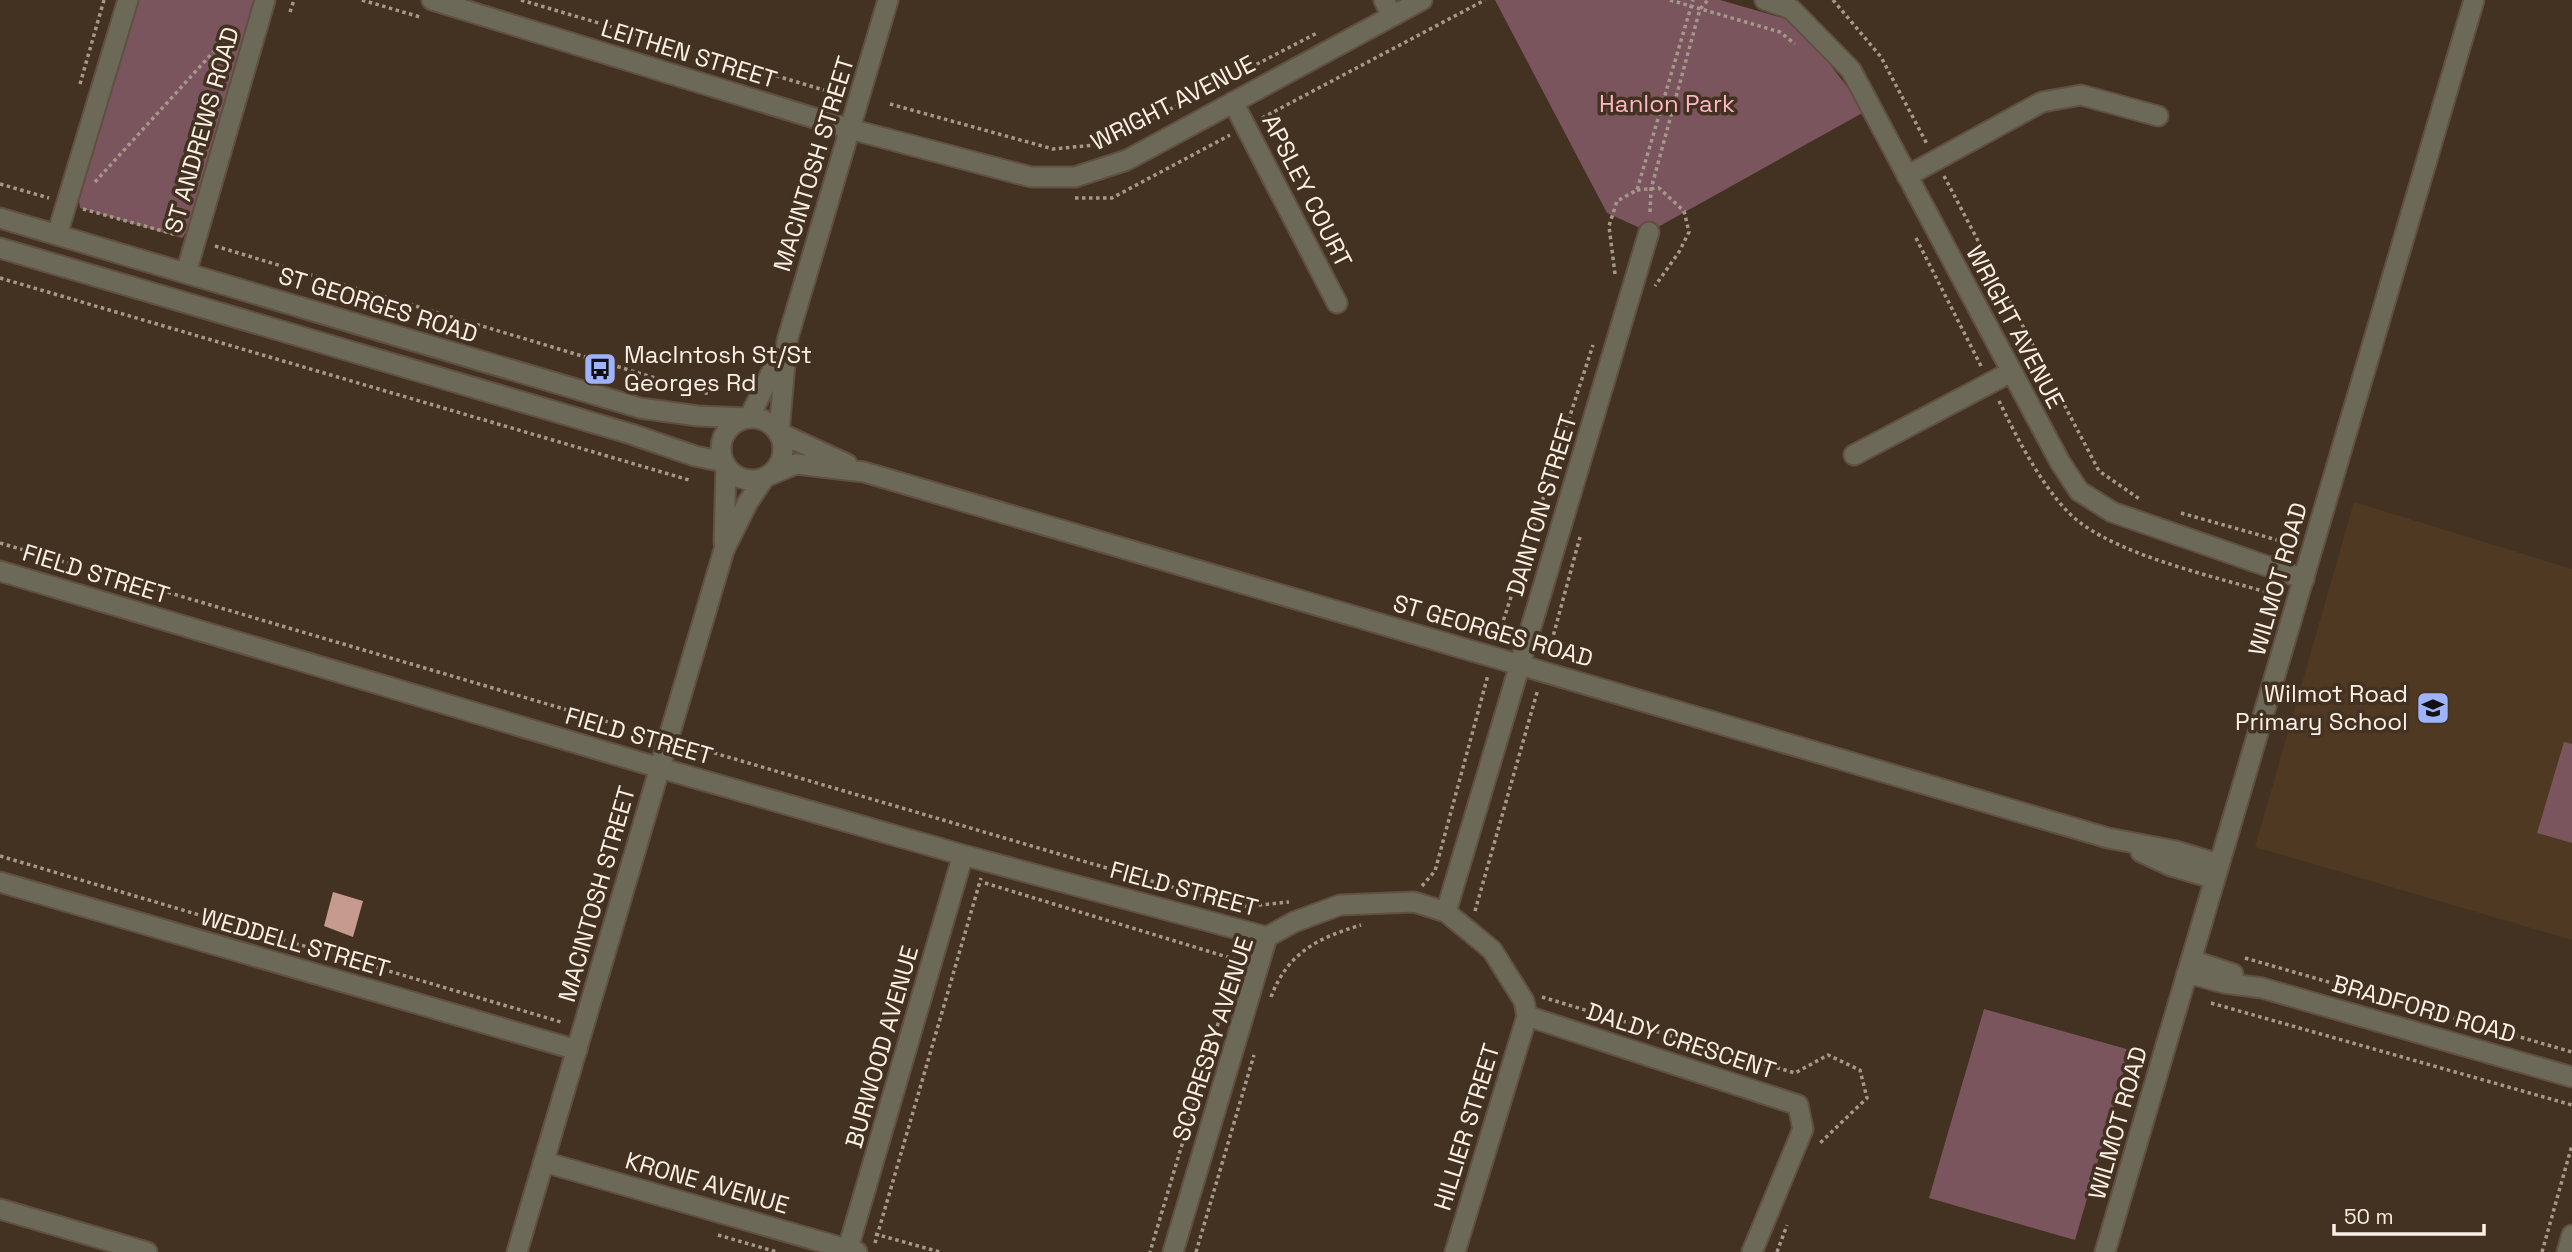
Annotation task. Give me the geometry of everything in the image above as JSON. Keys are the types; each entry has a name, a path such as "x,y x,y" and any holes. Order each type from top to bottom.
{"street":[{"path":"57,235 128,0"},
{"name":"ST ANDREWS ROAD","path":"178,301 265,0"},
{"name":"LEITHEN STREET","path":"432,0 850,129"},
{"name":"MACINTOSH STREET","path":"748,418 787,341 888,0"},
{"name":"WRIGHT AVENUE","path":"850,129 1031,177 1075,177 1127,159 1233,102 1388,8 1422,0"},
{"name":"WRIGHT AVENUE","path":"1765,0 1791,9 1851,69 2011,372 2060,462 2080,491 2112,512 2304,579"},
{"name":"WILMOT ROAD","path":"2105,1252 2474,0"},
{"path":"1907,176 2042,102 2081,95 2158,116"},
{"name":"APSLEY COURT","path":"1233,102 1337,303"},
{"name":"ST GEORGES ROAD","path":"0,218 639,408 698,416 748,418"},
{"path":"24,255 32,228"},
{"name":"DAINTON STREET","path":"1448,906 1649,232"},
{"path":"0,248 631,434 725,464 740,477 748,480 768,476 782,460 783,442 779,433 766,420 748,418 730,427 724,434 722,453 725,464"},
{"name":"MACINTOSH STREET","path":"779,433 787,341"},
{"path":"480,390 488,363"},
{"path":"1854,455 2011,372"},
{"name":"ST GEORGES ROAD","path":"779,433 864,472 2108,838 2171,866 2217,872"},
{"name":"MACINTOSH STREET","path":"724,550 725,464"},
{"name":"ST GEORGES ROAD","path":"768,476 796,464 864,472"},
{"name":"MACINTOSH STREET","path":"517,1252 724,550 748,502 768,476"},
{"name":"FIELD STREET","path":"0,570 660,768 963,855 1267,937"},
{"name":"BURWOOD AVENUE","path":"851,1251 963,855"},
{"name":"WEDDELL STREET","path":"0,882 577,1051"},
{"name":"SCORESBY AVENUE","path":"1173,1252 1267,937 1294,922 1340,905 1414,902 1448,906"},
{"path":"1448,906 1492,950 1524,1000 1527,1016"},
{"name":"BRADFORD ROAD","path":"2189,966 2228,971 2262,988 2572,1077"},
{"name":"HILLIER STREET","path":"1455,1252 1527,1016"},
{"name":"DALDY CRESCENT","path":"1527,1016 1798,1105 1802,1129 1752,1252"},
{"name":"KRONE AVENUE","path":"544,1162 851,1251"},
{"path":"0,1209 147,1252"},
{"path":"2567,1252 2572,1236"}],"path":[{"path":"290,12 293,0"},
{"path":"521,0 834,93"},
{"path":"1637,190 1693,0"},
{"path":"1649,232 1651,189 1700,9 1708,0"},
{"path":"1833,0 1881,57 2099,471 2146,504"},
{"path":"66,205 89,189 239,24"},
{"path":"890,104 1054,149 1095,145 1124,133 1318,32"},
{"path":"0,184 709,394"},
{"path":"1615,277 1609,226 1617,201 1637,190 1659,188 1684,211 1689,232 1679,252 1647,296"},
{"path":"0,278 689,480"},
{"path":"1422,885 1435,872 1493,656 1594,342"},
{"path":"2172,511 2288,543"},
{"path":"1412,884 1422,885 1448,906 1468,915 1474,912 1581,536"},
{"path":"0,544 1240,907 1299,900"},
{"path":"0,856 561,1022"},
{"path":"872,1252 986,861"},
{"path":"958,875 1237,960 1150,1252"},
{"path":"1269,1007 1286,966 1326,935 1372,922"},
{"path":"2240,956 2572,1052"},
{"path":"1533,995 1796,1073 1828,1055 1860,1070 1867,1098 1812,1150"},
{"path":"2211,1003 2572,1105"},
{"path":"1196,1252 1257,1046"},
{"path":"2542,1252 2572,1145"},
{"path":"1777,1252 1790,1214"}],"shaded area":[{"name":"Wilmot Road Primary School","path":"2354,502 2572,569 2572,940 2255,847"}],"green space":[{"path":"139,0 256,0 188,230 182,238 80,208 79,201"},
{"name":"Hanlon Park","path":"1495,0 1720,0 1797,22 1866,111 1649,232 1607,213"},
{"path":"2564,742 2572,744 2572,843 2537,833"},
{"path":"1984,1009 2130,1050 2075,1240 1929,1198"}],"building":[{"path":"333,892 363,901 353,937 324,926"}],"place":[{"name":"MacIntosh St/St Georges Rd","path":"600,369"},
{"name":"Wilmot Road Primary School","path":"2433,708"}]}
